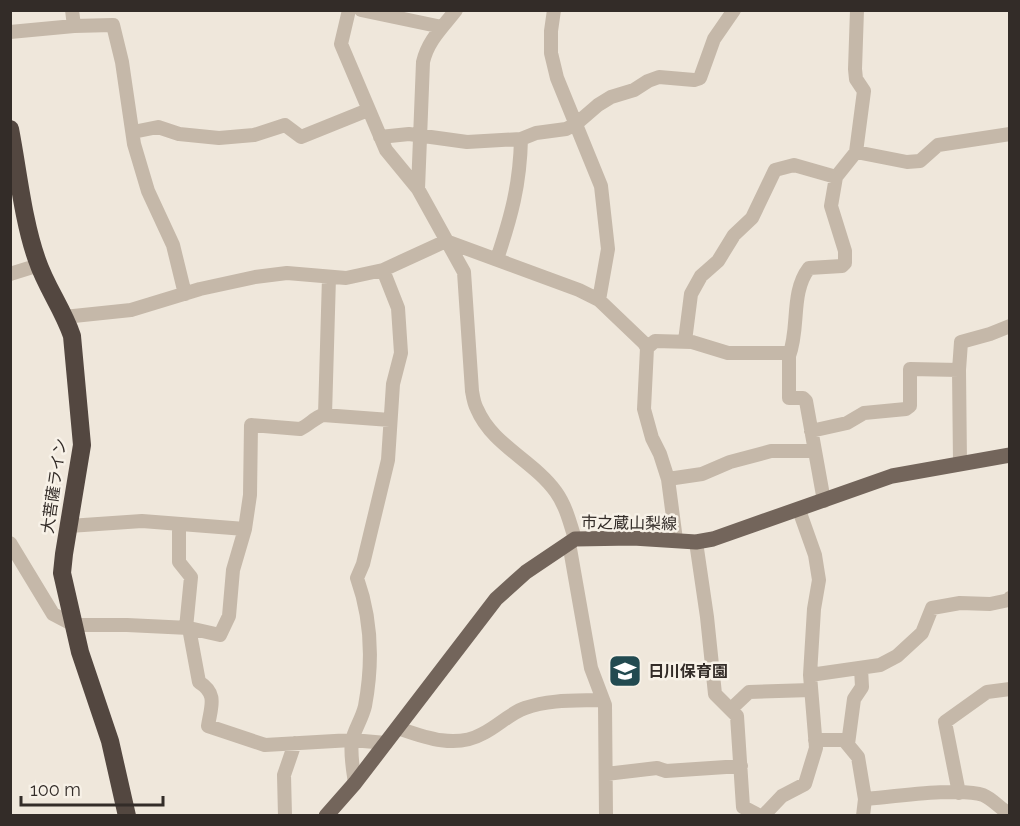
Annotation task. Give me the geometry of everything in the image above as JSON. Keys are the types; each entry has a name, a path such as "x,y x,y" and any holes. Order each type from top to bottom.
{"highway":[{"name":"大菩薩ライン","path":"10,129 31,240 39,265 72,336 82,445 63,573 80,652 110,741 127,816"}],"main road":[{"name":"市之蔵山梨線","path":"326,816 355,783 480,618 504,590 572,541 633,538 696,542 713,539 892,476 1010,454"}],"street":[{"path":"72,10 74,27"},
{"path":"349,10 341,45 368,110 386,150 418,189 464,272 472,392 477,410 493,434 534,467 556,492 569,517 591,668 606,713 606,816"},
{"path":"361,10 442,27"},
{"path":"554,10 550,31 551,53 557,78 601,186 608,249 599,300"},
{"path":"380,137 421,134 467,142 521,140 536,134 566,129 611,97 634,90 648,81 660,77 694,80 700,78 714,39 734,10"},
{"path":"824,501 806,401 803,398 789,398 789,356 794,342 796,303 803,276 809,268 842,266 845,263 845,251 831,206 837,177 856,152 864,91 856,79 855,69 857,10"},
{"path":"418,189 423,62 426,50 442,27 460,11"},
{"path":"10,32 112,26 122,62 134,144 148,191 172,245 184,294"},
{"path":"133,132 158,127 179,134 219,138 254,135 285,125 301,137 368,110"},
{"path":"856,152 907,162 920,161 938,145 1010,134"},
{"path":"497,259 514,206 521,169 521,140"},
{"path":"685,341 691,294 701,276 718,261 734,235 752,218 775,170 794,165 837,177"},
{"path":"64,316 131,310 184,294 255,277 287,273 346,278 382,270 446,241 497,259 579,290 599,300 644,343 647,348 644,409 652,438 668,479 676,540"},
{"path":"10,274 39,265"},
{"path":"355,783 352,740 364,707 371,643 365,601 357,578 363,564 388,460 393,384 401,353 398,308 382,270"},
{"path":"325,415 329,277"},
{"path":"960,463 960,342 1010,326"},
{"path":"647,348 655,341 685,341 705,344 728,353 785,353 789,356"},
{"path":"811,431 847,423 864,413 906,409 910,406 910,369 959,370"},
{"path":"10,543 54,614 74,625 187,628 220,635 229,616 233,570 245,529 250,495 251,425 300,429 316,417 325,415 390,420"},
{"path":"668,479 702,474 730,462 771,452 814,451"},
{"path":"696,542 715,694 737,716 743,807 762,816 782,796 805,784 816,748 810,675 812,629 819,580 815,555 799,510"},
{"path":"69,526 142,521 245,529"},
{"path":"179,524 179,562 191,577 187,628 199,682 209,688 212,697 208,726 265,745 352,740 386,743"},
{"path":"810,675 888,663 922,633 932,608 960,603 990,604 1009,601"},
{"path":"848,744 854,699 862,687 861,668"},
{"path":"959,793 945,722 987,692 1010,689"},
{"path":"731,710 749,692 812,690"},
{"path":"398,728 430,739 452,742 480,736 531,706 548,702 603,700"},
{"path":"815,740 844,740 858,757 865,799 863,816"},
{"path":"285,816 285,774 295,743"},
{"path":"606,774 657,768 666,771 741,766"},
{"path":"865,799 959,793 981,794 990,798 1010,814"}],"place":[{"name":"日川保育園","path":"625,671"}]}
